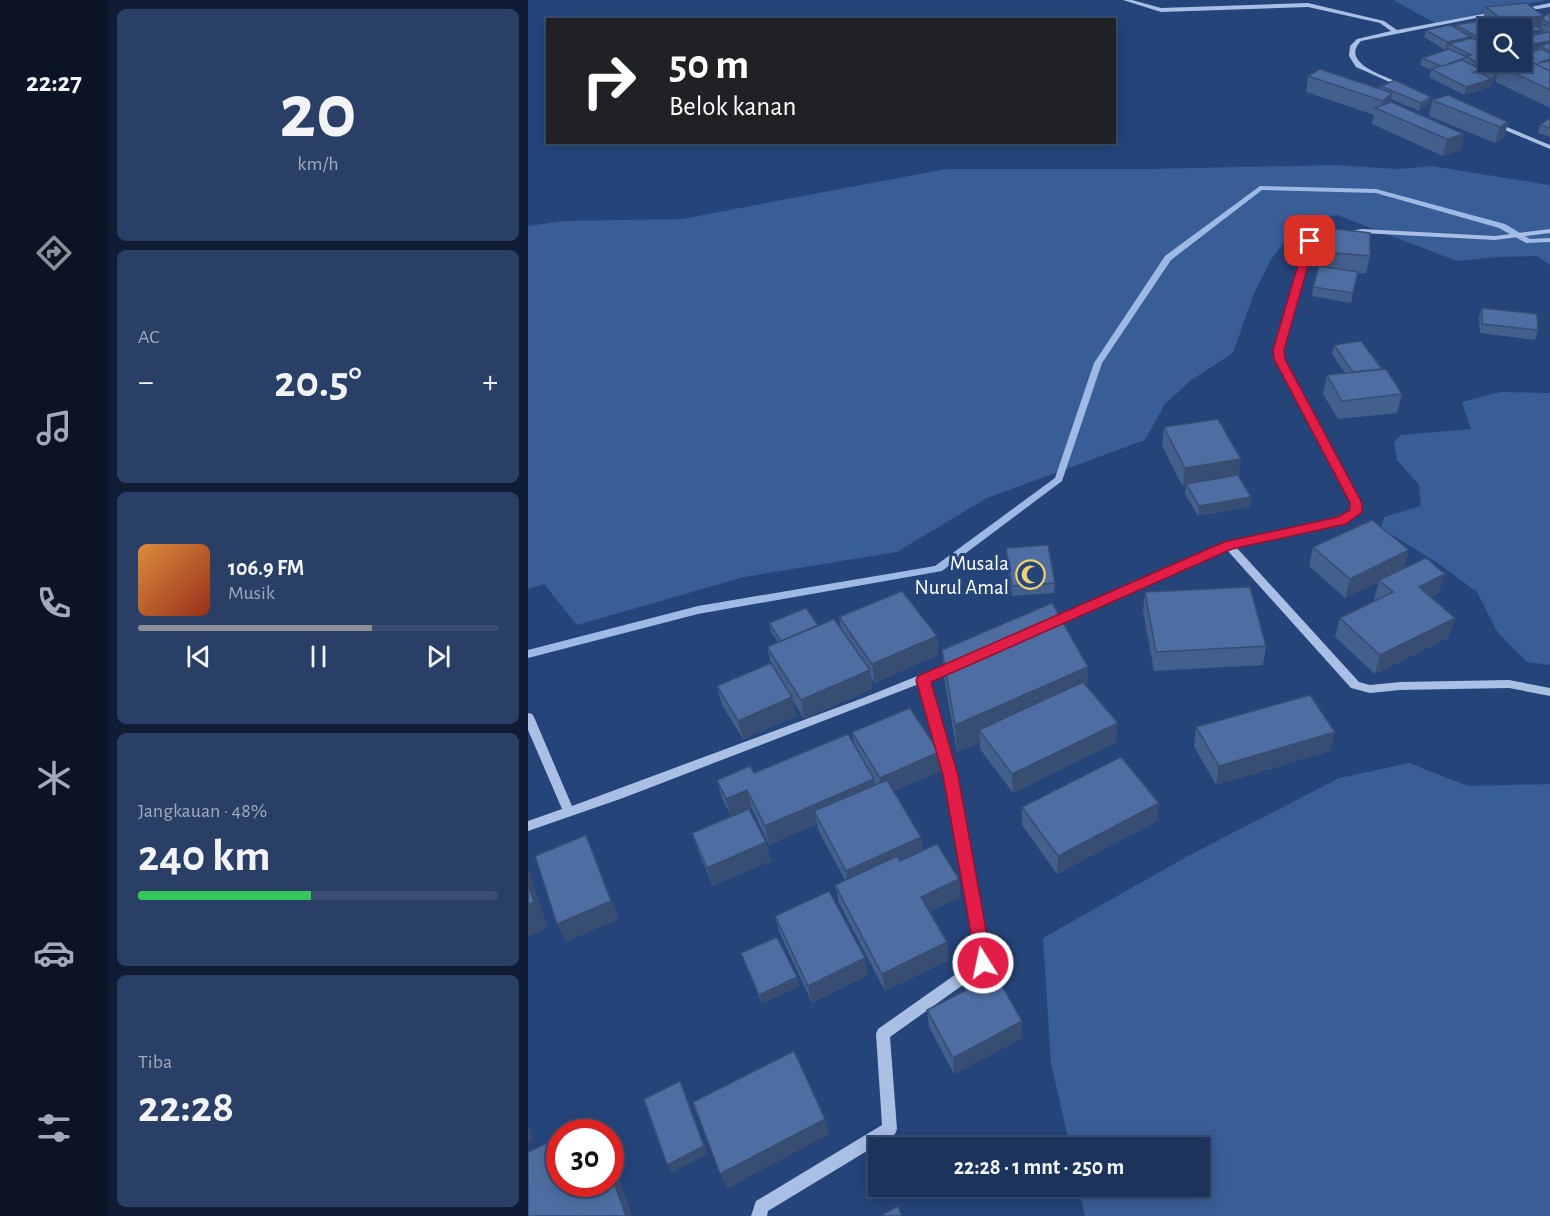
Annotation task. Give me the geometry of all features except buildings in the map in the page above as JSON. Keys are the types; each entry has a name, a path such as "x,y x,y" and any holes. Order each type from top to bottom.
{"street":[{"path":"1126,0 1161,10 1308,5 1382,22 1396,32"},
{"path":"1408,89 1358,66 1352,56 1353,46 1359,40 1396,32 1550,5"},
{"path":"1485,120 1550,147"},
{"path":"1038,628 1229,545 1342,521 1356,512 1356,503 1279,359 1279,350 1310,241 1362,231 1495,238 1550,231"},
{"path":"1229,545 1355,685 1370,689 1400,686 1509,684 1550,692"},
{"path":"528,826 619,795 923,680 965,661"},
{"path":"759,1216 761,1206 890,1130 883,1034 983,963 950,775 923,680"},
{"path":"528,717 569,812"}],"shaded area":[{"path":"1393,0 1546,0 1435,23"},
{"path":"1334,165 1399,169 1432,166 1550,185 1550,265 1537,256 1457,261 1337,215 1300,223 1272,258 1254,293 1233,353 1190,381 1165,404 1145,440 987,498 897,552 744,577 577,625 544,584 528,589 528,226 564,221 682,219 946,169 1151,169"},
{"path":"1500,392 1550,393 1550,665 1527,662 1498,633 1477,592 1436,562 1381,528 1384,517 1421,506 1419,485 1397,460 1394,442 1401,435 1471,429 1462,402"},
{"path":"1409,763 1468,786 1550,784 1550,1216 1085,1216 1081,1197 1210,1197 1210,1137 1068,1137 1051,1063 1043,938 1188,856 1339,778"}],"waterway":[{"path":"528,654 698,610 938,569 1059,479 1098,363 1168,258 1260,188 1376,191 1502,226 1529,241 1550,240"}],"place":[{"name":"Musala Nurul Amal","path":"1030,575"}],"route":[{"path":"983,963 950,775 923,680 1229,545 1342,521 1356,512 1356,503 1279,359 1279,350 1310,241"}]}
